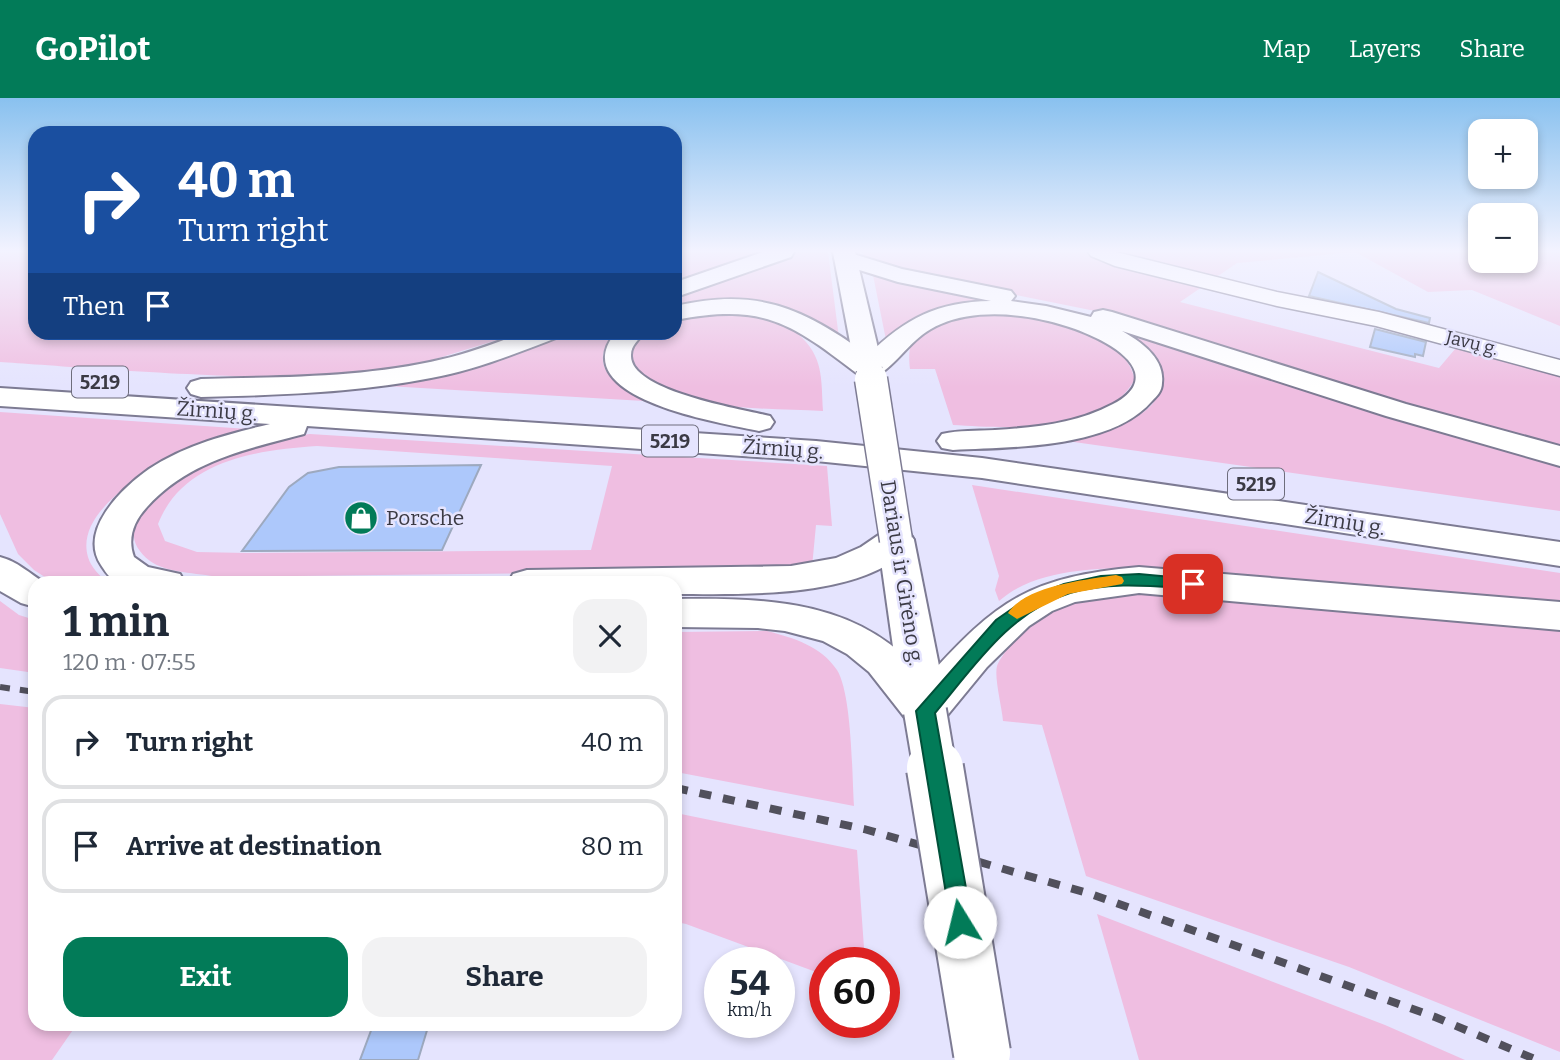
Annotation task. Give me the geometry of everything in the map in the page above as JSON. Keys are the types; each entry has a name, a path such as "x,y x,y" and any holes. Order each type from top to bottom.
{"main road":[{"name":"Dariaus ir Girėno g.","path":"854,297 869,369 982,1057"},
{"path":"1007,297 1093,314 1396,410 1560,456"},
{"path":"682,312 726,307 755,309 786,316 812,328 869,369 915,326 936,316 964,310 1013,310 1061,316 1102,330 1134,349 1150,373 1150,385 1143,397 1104,420 1076,429 1035,436 953,441"},
{"path":"199,388 336,384 379,379 435,369 525,340"},
{"path":"625,340 618,349 617,365 629,380 664,397 759,422"},
{"name":"5219","path":"0,374 199,388"},
{"name":"Žirnių g.","path":"199,388 759,422 953,441 1560,527"},
{"name":"Žirnių g.","path":"0,397 816,451 982,468 1560,554"},
{"path":"138,576 124,570 114,555 112,536 122,514 139,493 166,472 224,445 296,427 358,420"},
{"path":"682,581 770,580 810,575 869,559 896,540"},
{"path":"0,569 9,579 28,590"},
{"path":"682,613 790,615 822,624 862,644 883,660 925,711 1002,624 1032,603 1064,589 1101,581 1139,580 1560,616"}],"street":[{"name":"Javų g.","path":"1269,297 1379,320 1560,368"}],"shaded area":[{"path":"0,297 28,297 28,340 497,340 402,371 355,376 225,376 0,362"},
{"path":"682,297 834,297 839,338 810,318 791,310 759,304 709,304 682,307"},
{"path":"877,297 985,297 1073,314 1560,463 1560,511 1067,441 1116,426 1146,410 1156,399 1161,384 1159,367 1051,311 924,315 898,329 886,340"},
{"path":"1026,297 1187,297 1180,302 1439,368 1461,342 1560,370 1560,449 1370,396 1115,315"},
{"path":"1489,297 1560,297 1560,326"},
{"path":"730,312 767,316 805,332 798,334 813,351 820,369 823,411 703,402 665,391 637,375 629,351 633,344 637,340 682,340 682,318"},
{"path":"1003,315 1061,323 1099,337 1115,347 1127,361 1135,379 1121,397 1102,411 1078,419 1026,427 953,425 935,369 910,369 911,344 921,333 942,323"},
{"path":"545,340 610,340 603,355 608,373 623,388 644,401 387,386"},
{"path":"0,412 248,429 201,445 144,475 119,493 99,513 88,534 88,557 100,576 43,576 18,554 0,514"},
{"path":"310,434 827,466 832,526 816,525 812,567 784,570 211,576 165,568 150,561 137,547 134,532 138,517 148,503 193,469 257,444","holes":["317,446 612,466 591,550 197,552 165,541 158,524 170,502 185,485 203,472 247,456"]},
{"path":"972,485 1560,573 1560,604 1142,568 1086,570 1048,576 1014,590 999,601 995,590 999,576"},
{"path":"1154,592 1560,629 1560,1052 1349,967 1086,876 1042,725 1003,721 997,666 1020,630 1035,617 1053,608 1093,597"},
{"path":"0,601 19,615 28,618 28,672 0,668"},
{"path":"767,631 797,640 815,649 831,662 842,681 846,697 854,806 682,773 682,632"},
{"path":"0,704 28,707 28,1031 72,1031 52,1060 0,1060"},
{"path":"682,814 857,850 864,947 809,947 809,969 795,964 795,947 748,947 682,923"},
{"path":"1097,914 1385,1025 1465,1060 1139,1060"}],"building":[{"path":"1313,297 1370,297 1396,309 1430,318 1429,323"},
{"path":"1375,329 1426,342 1423,356 1415,354 1415,357 1370,347"},
{"name":"Porsche","path":"481,465 442,550 242,551 289,487 308,473 339,467"},
{"path":"371,1031 427,1031 418,1060 360,1060"}],"railway":[{"path":"0,687 28,691"},
{"path":"682,789 864,829 1091,894 1435,1017 1537,1060"}],"slow traffic":[{"path":"1017,613 1064,589 1101,581 1116,581"}],"place":[{"name":"Porsche","path":"361,518"}],"route":[{"path":"960,922 925,711 1002,624 1032,603 1064,589 1101,581 1139,580 1193,584"}]}
